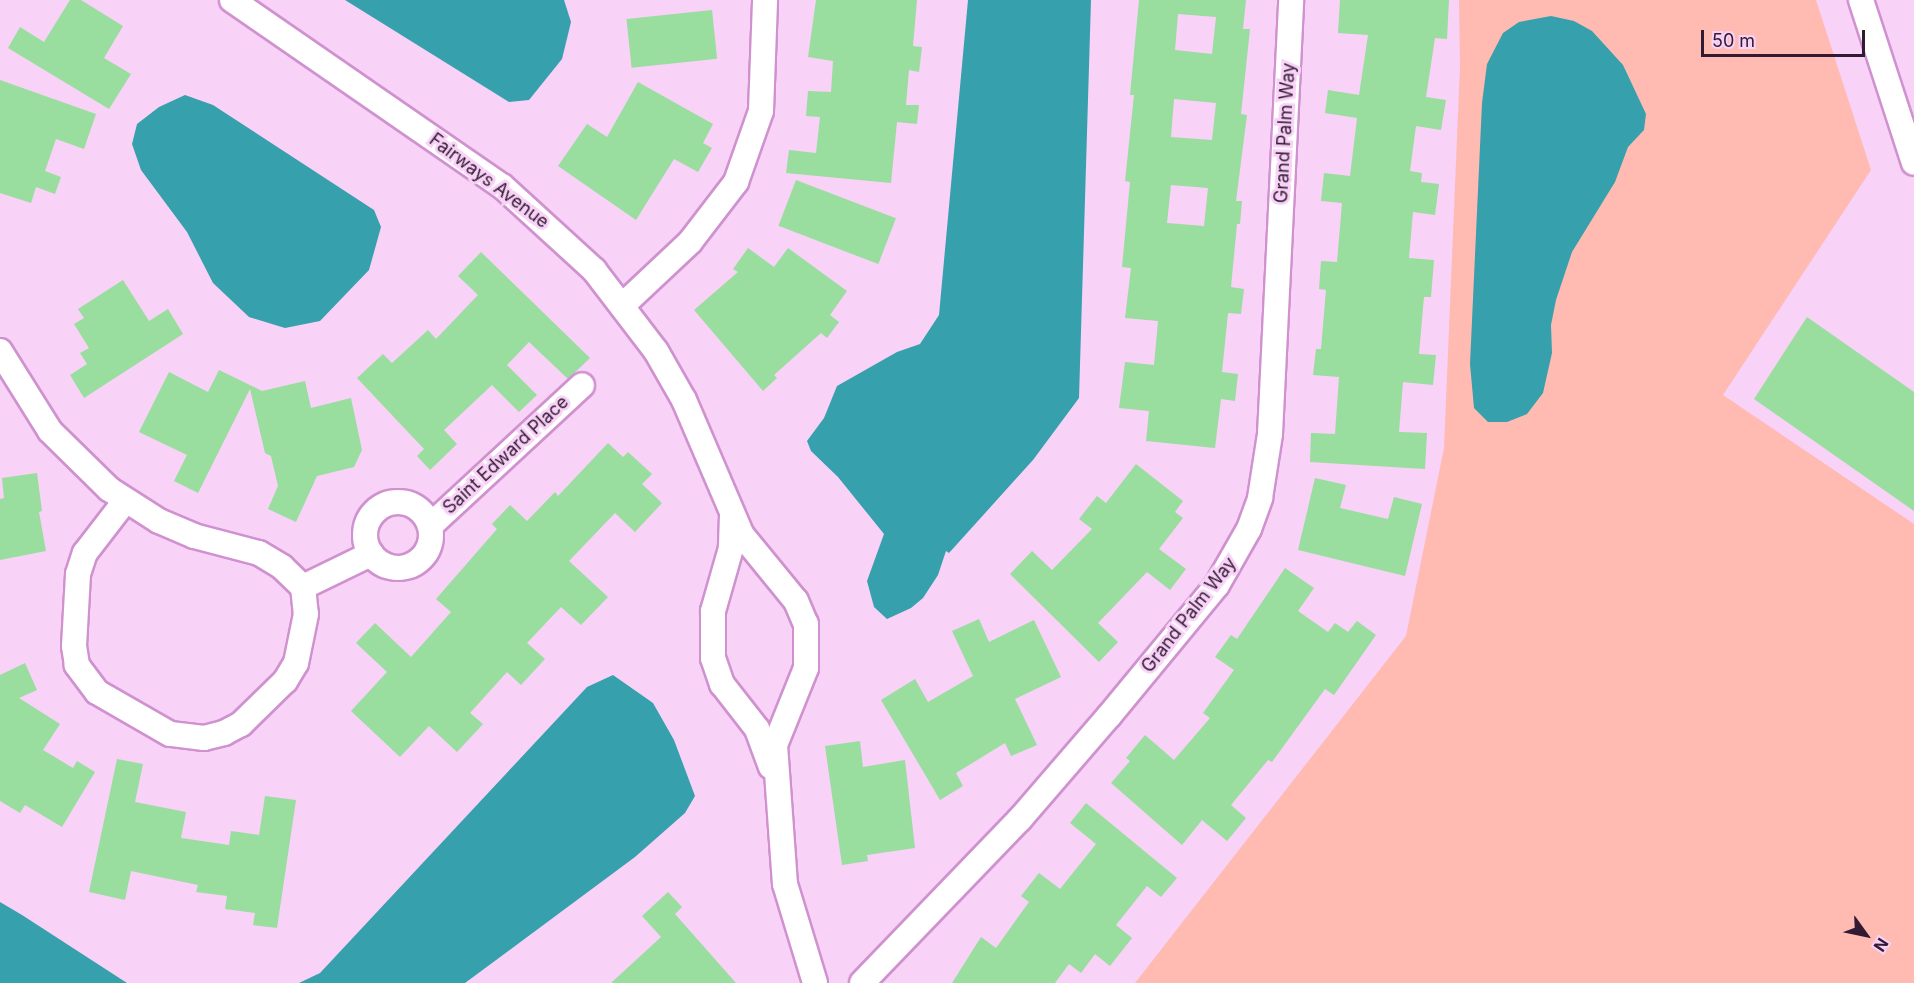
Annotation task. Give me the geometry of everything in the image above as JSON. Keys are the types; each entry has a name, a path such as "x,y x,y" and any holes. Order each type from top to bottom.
{"street":[{"name":"Fairways Avenue","path":"232,0 502,186 554,230 623,305 684,400 732,515 755,553 796,601 806,624 806,668 775,745 784,884 815,983"},
{"path":"623,305 690,242 735,182 761,111 765,0"},
{"name":"Grand Palm Way","path":"862,983 1020,819 1109,716 1217,585 1249,529 1260,498 1270,434 1291,0"},
{"path":"1861,0 1914,163"},
{"path":"0,351 50,431 78,462 125,501 194,536 258,553 282,567 303,587 303,639 285,681 241,724 224,733 204,738 170,734 97,692 77,665 74,646 78,574 85,553 125,501"},
{"name":"Saint Edward Place","path":"430,526 582,385"},
{"name":"Saint Edward Place","path":"398,501 417,507 430,526 429,549 412,565 390,567 371,554 365,536 366,525 371,516 387,503 398,501"},
{"name":"Fairways Avenue","path":"732,515 731,548 713,611 713,658 722,684 757,729 777,786"},
{"path":"303,587 371,554"}],"shaded area":[{"path":"345,0 564,0 571,22 562,59 529,100 509,102"},
{"path":"968,0 1091,0 1079,398 1033,460 949,553 946,551 938,575 923,598 911,608 887,619 874,607 867,581 884,534 838,477 811,451 807,441 824,418 837,386 897,352 920,344 939,315"},
{"path":"1459,0 1816,0 1871,170 1723,395 1914,524 1914,983 1135,983 1406,636 1444,448 1460,67"},
{"path":"1551,16 1574,21 1592,31 1623,65 1646,114 1644,130 1628,147 1615,182 1572,252 1556,300 1551,325 1552,353 1543,393 1527,414 1507,422 1488,422 1474,408 1470,364 1482,103 1487,64 1503,33 1519,22"},
{"path":"185,95 213,105 374,210 381,227 369,270 320,321 285,328 249,317 213,283 187,232 141,170 132,144 137,124 159,107"},
{"path":"613,675 653,703 674,740 695,796 685,813 635,857 465,983 299,983 320,973 587,687"},
{"path":"0,902 22,915 127,983 0,983"}],"building":[{"path":"70,0 81,0 123,26 104,58 131,74 109,109 8,48 20,27 44,42"},
{"path":"816,0 917,0 913,46 922,47 919,72 909,70 906,105 919,105 917,124 897,122 891,183 786,173 789,150 816,153 820,117 806,116 808,91 831,92 833,61 808,57"},
{"path":"1139,0 1246,0 1243,29 1250,29 1241,114 1247,115 1236,201 1242,201 1240,224 1237,224 1231,287 1244,289 1241,314 1228,313 1222,372 1238,374 1235,401 1221,399 1215,448 1146,441 1149,411 1119,408 1125,362 1154,365 1158,321 1125,318 1131,268 1122,267 1130,182 1125,181 1134,95 1130,95","holes":["1178,14 1216,17 1212,54 1175,50","1174,99 1216,103 1212,140 1171,137","1171,185 1208,188 1204,226 1167,223"]},
{"path":"1340,0 1449,0 1447,39 1435,38 1426,97 1446,100 1441,130 1416,126 1410,171 1422,173 1421,182 1439,184 1435,215 1413,212 1409,258 1434,260 1431,297 1424,297 1419,354 1436,355 1433,385 1403,382 1399,432 1427,433 1425,469 1310,462 1311,433 1335,434 1339,377 1313,375 1316,349 1321,349 1326,290 1319,289 1321,261 1337,262 1342,203 1321,201 1324,173 1350,176 1357,118 1325,113 1328,90 1359,95 1368,35 1338,33"},
{"path":"712,10 717,59 632,68 626,19"},
{"path":"0,80 96,114 84,149 56,139 45,171 61,177 55,194 36,187 31,203 0,193"},
{"path":"638,82 713,124 703,143 712,148 698,172 674,159 636,220 558,166 587,124 607,137"},
{"path":"796,180 896,218 878,264 778,226"},
{"path":"748,248 774,267 788,248 847,291 830,315 839,322 827,338 821,333 774,375 777,378 763,391 694,310 738,272 733,269"},
{"path":"481,252 590,358 568,379 529,342 507,365 537,395 519,412 492,385 444,430 457,444 430,470 417,456 424,449 357,378 383,354 392,363 428,330 436,339 478,295 458,276"},
{"path":"123,280 149,321 168,309 183,334 84,398 70,375 87,364 80,353 89,348 74,324 84,318 78,309"},
{"path":"1807,317 1914,392 1914,511 1754,399"},
{"path":"219,370 262,391 305,381 311,408 351,398 362,450 354,467 317,476 296,522 268,509 278,486 271,456 265,453 250,389 198,493 174,481 187,455 139,432 169,372 208,392"},
{"path":"608,443 623,457 628,452 652,474 642,484 662,503 635,532 615,513 569,561 608,597 581,625 561,607 527,643 545,659 521,685 507,672 470,713 483,724 457,752 429,726 400,757 351,711 387,672 356,643 375,623 411,657 451,612 436,599 497,529 492,524 510,505 527,521 555,492 558,496"},
{"path":"1136,464 1183,501 1175,512 1183,518 1159,549 1186,569 1170,590 1147,572 1098,623 1118,642 1099,662 1010,574 1032,551 1052,570 1092,529 1079,519 1097,496 1106,503"},
{"path":"37,473 42,511 39,512 46,551 0,560 0,499 4,498 2,478"},
{"path":"1315,478 1346,485 1340,508 1388,519 1394,497 1422,504 1405,576 1298,550"},
{"path":"1285,568 1314,588 1298,611 1328,632 1335,623 1348,632 1357,621 1376,635 1334,695 1325,689 1272,762 1268,760 1231,805 1246,818 1227,841 1202,820 1182,845 1111,783 1130,761 1126,758 1145,735 1174,760 1210,718 1203,713 1234,670 1215,657 1231,635 1237,639"},
{"path":"979,619 989,642 1034,620 1061,677 1015,699 1037,745 1011,756 1005,743 956,773 963,786 940,800 881,700 915,679 928,702 973,676 952,631"},
{"path":"25,663 37,690 19,698 60,724 43,750 73,768 77,761 95,772 62,827 25,805 20,813 0,801 0,675"},
{"path":"860,741 863,767 905,760 915,848 867,855 868,861 842,865 825,746"},
{"path":"117,759 143,764 135,802 186,812 181,838 229,845 231,831 259,835 265,796 296,800 277,928 253,925 255,913 225,909 227,896 196,892 198,885 131,871 125,900 89,892"},
{"path":"1086,803 1177,878 1161,897 1147,886 1116,925 1132,938 1110,966 1095,954 1081,973 1069,964 1055,983 952,983 981,937 996,948 1029,902 1021,896 1039,873 1060,889 1096,844 1070,823"},
{"path":"668,892 682,907 675,914 736,983 611,983 661,937 642,916"}]}
